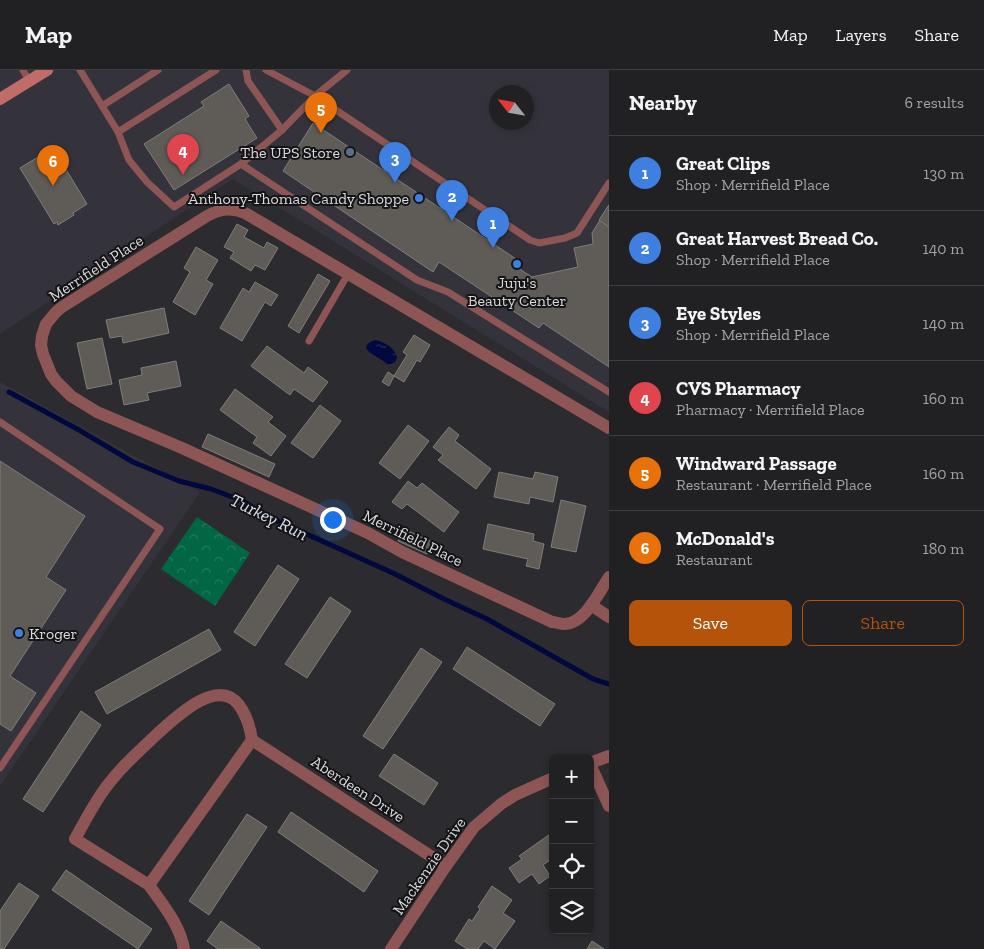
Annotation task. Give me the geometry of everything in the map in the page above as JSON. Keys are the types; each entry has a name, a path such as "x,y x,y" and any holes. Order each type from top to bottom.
{"main road":[{"path":"0,100 26,76 47,70"}],"street":[{"name":"Merrifield Place","path":"609,428 238,210 222,210 207,216 62,307 51,317 44,330 41,345 51,374 63,389 97,412 182,448 368,533 402,552 552,622 565,624 576,621 584,615 609,577"},
{"path":"591,605 609,617"},
{"path":"149,885 252,740 247,717 237,702 230,696 212,696 181,713 128,760 104,790 75,839 149,885 179,931 184,949"},
{"name":"Aberdeen Drive","path":"252,740 446,866"},
{"path":"594,762 609,756"},
{"path":"594,773 609,806"},
{"name":"Mackenzie Drive","path":"391,949 446,866 474,828 501,804 549,780"}],"lane":[{"path":"80,70 118,132 129,160 147,182 174,207 241,164 282,130 316,96 347,70"},
{"path":"102,106 158,70"},
{"path":"118,132 216,70"},
{"path":"246,70 248,82 282,130"},
{"path":"266,70 275,72 316,96 530,240 539,243 565,238 576,233 609,184"},
{"path":"241,164 417,280 448,292 609,392"},
{"path":"309,341 348,274"},
{"path":"0,422 160,529 0,768"}],"shaded area":[{"path":"0,70 609,70 609,412 233,179 0,335"},
{"path":"0,382 200,492 0,786"}],"green space":[{"path":"197,517 250,553 215,606 161,569"}],"water":[{"path":"375,340 385,343 394,351 397,357 395,362 387,364 370,353 366,348 367,345"}],"building":[{"path":"229,84 249,116 245,119 257,138 174,190 144,144 204,106 201,102"},
{"path":"313,123 522,263 518,268 532,277 578,267 574,248 593,244 592,233 609,205 609,367 543,323 539,328 439,262 433,272 283,171"},
{"path":"53,148 87,204 58,225 57,222 54,224 20,168"},
{"path":"609,205 609,227 599,220"},
{"path":"237,224 248,230 244,237 264,248 267,242 278,248 265,270 255,265 251,271 230,258 234,252 224,247"},
{"path":"196,247 218,260 206,280 213,284 195,315 173,302 190,272 184,268"},
{"path":"318,274 330,281 299,333 288,326"},
{"path":"255,282 278,295 271,306 265,302 242,341 220,328 243,288 249,292"},
{"path":"164,308 169,333 123,343 122,336 110,338 106,320"},
{"path":"414,335 430,345 420,362 417,360 404,382 394,376 407,355 403,352"},
{"path":"102,338 112,384 87,389 77,343"},
{"path":"267,346 304,373 308,367 328,382 313,402 294,389 290,395 251,366"},
{"path":"176,361 181,386 147,393 149,400 124,405 119,380 142,375 141,368"},
{"path":"388,372 394,376 389,386 382,382"},
{"path":"235,389 273,417 268,422 286,436 271,456 253,443 257,437 220,410"},
{"path":"320,405 341,421 313,458 291,443"},
{"path":"408,425 429,441 400,479 379,463"},
{"path":"449,427 459,435 455,441 491,469 476,489 438,460 443,455 433,447"},
{"path":"208,434 275,464 269,477 202,447"},
{"name":"Kroger","path":"0,461 85,516 46,577 66,590 10,676 36,693 11,731 0,724"},
{"path":"499,472 533,479 535,472 558,477 553,502 530,497 529,504 494,497"},
{"path":"408,481 417,488 422,483 459,512 444,532 407,504 402,509 392,502"},
{"path":"561,500 586,506 576,552 551,547"},
{"path":"488,524 534,534 533,541 544,544 539,569 526,566 528,559 483,549"},
{"path":"404,529 432,542 427,554 398,541"},
{"path":"278,565 299,579 255,646 234,632"},
{"path":"330,597 351,611 307,678 285,664"},
{"path":"209,629 221,650 107,714 95,692"},
{"path":"467,647 555,704 540,726 453,669"},
{"path":"421,648 442,662 383,749 363,736"},
{"path":"81,711 101,725 43,812 23,799"},
{"path":"394,754 438,783 424,805 379,776"},
{"path":"291,812 378,871 364,892 278,832"},
{"path":"247,814 267,827 209,915 189,901"},
{"path":"549,835 549,861 543,865 549,877 539,884 532,874 519,883 509,868 522,859 519,856"},
{"path":"66,870 152,929 138,949 52,890"},
{"path":"19,883 39,896 4,949 0,949 0,911"},
{"path":"492,886 512,900 503,913 515,921 495,949 484,941 478,949 467,949 455,941 469,919 472,921 480,909 478,907"},
{"path":"221,921 261,949 218,949 207,941"},
{"path":"592,941 604,949 587,949"}],"waterway":[{"name":"Turkey Run","path":"9,392 133,462 179,481 211,489 243,501 273,519 393,573 487,619 593,679 609,684"}],"place":[{"name":"Windward Passage","path":"321,133"},
{"name":"The UPS Store","path":"350,152"},
{"name":"CVS Pharmacy","path":"183,175"},
{"name":"Eye Styles","path":"395,183"},
{"name":"McDonald's","path":"53,186"},
{"name":"Anthony-Thomas Candy Shoppe","path":"419,198"},
{"name":"Great Harvest Bread Co.","path":"452,221"},
{"name":"Great Clips","path":"493,248"},
{"name":"Juju's Beauty Center","path":"517,264"},
{"name":"Kroger","path":"19,633"}]}
